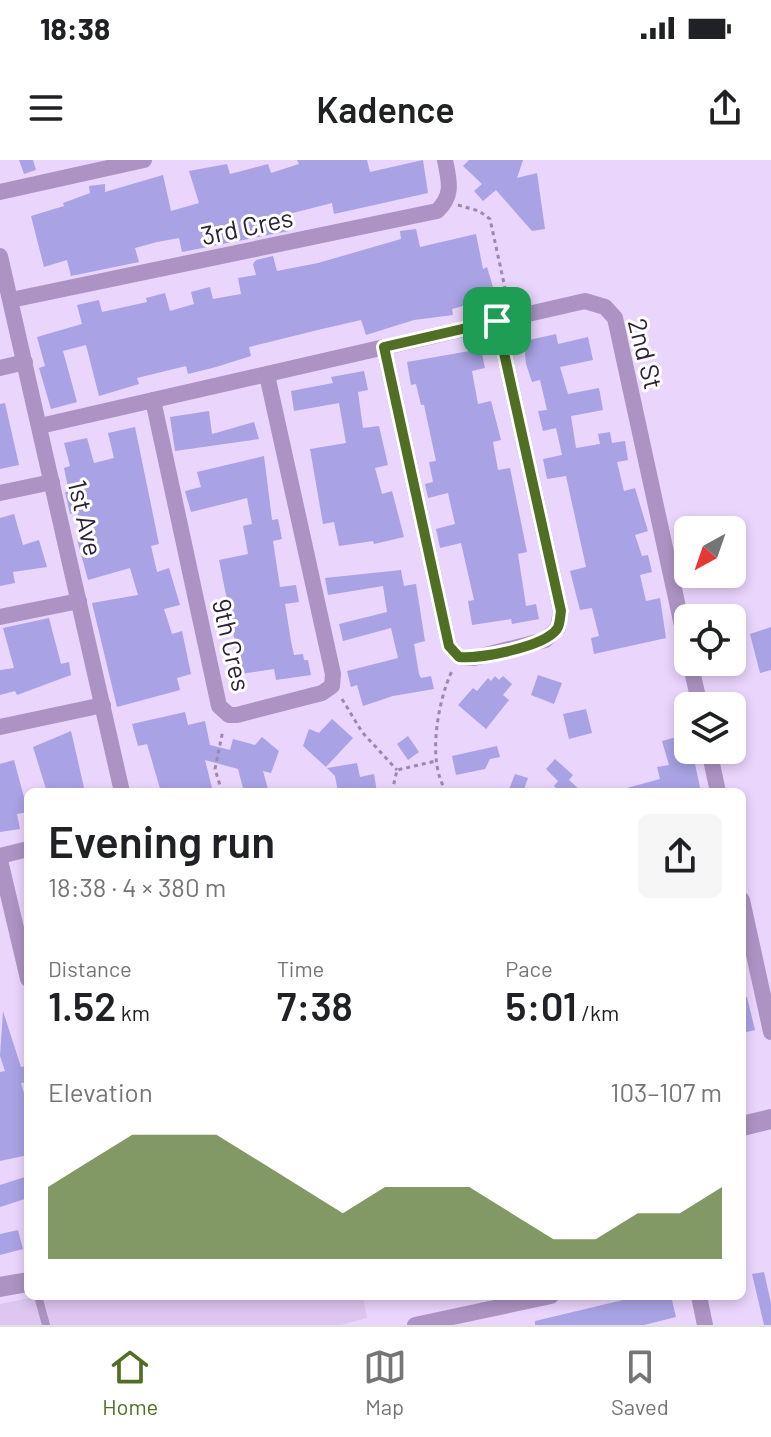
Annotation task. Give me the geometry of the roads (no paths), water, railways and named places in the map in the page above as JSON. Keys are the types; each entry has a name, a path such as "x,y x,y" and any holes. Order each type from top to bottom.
{"street":[{"path":"0,192 144,160"},
{"name":"3rd Cres","path":"11,300 437,211 447,202 451,189 445,160"},
{"name":"1st Ave","path":"0,256 121,788"},
{"name":"2nd St","path":"40,426 585,301 605,307 615,318 677,604"},
{"path":"384,347 449,646 459,657 474,658 545,640 558,628 561,611 497,321"},
{"path":"0,368 25,362"},
{"name":"9th Cres","path":"153,400 219,706 229,715 322,693 332,686 333,674 267,375"},
{"path":"0,493 52,482"},
{"path":"0,617 79,601"},
{"path":"0,727 103,705"},
{"path":"712,764 717,788"},
{"path":"24,850 0,858 24,962"},
{"path":"746,918 771,1032"},
{"path":"746,1125 771,1119"},
{"path":"0,1287 24,1283"},
{"path":"415,1325 532,1300"},
{"path":"700,1300 705,1325"}],"lane":[{"path":"39,1300 46,1325"}]}
